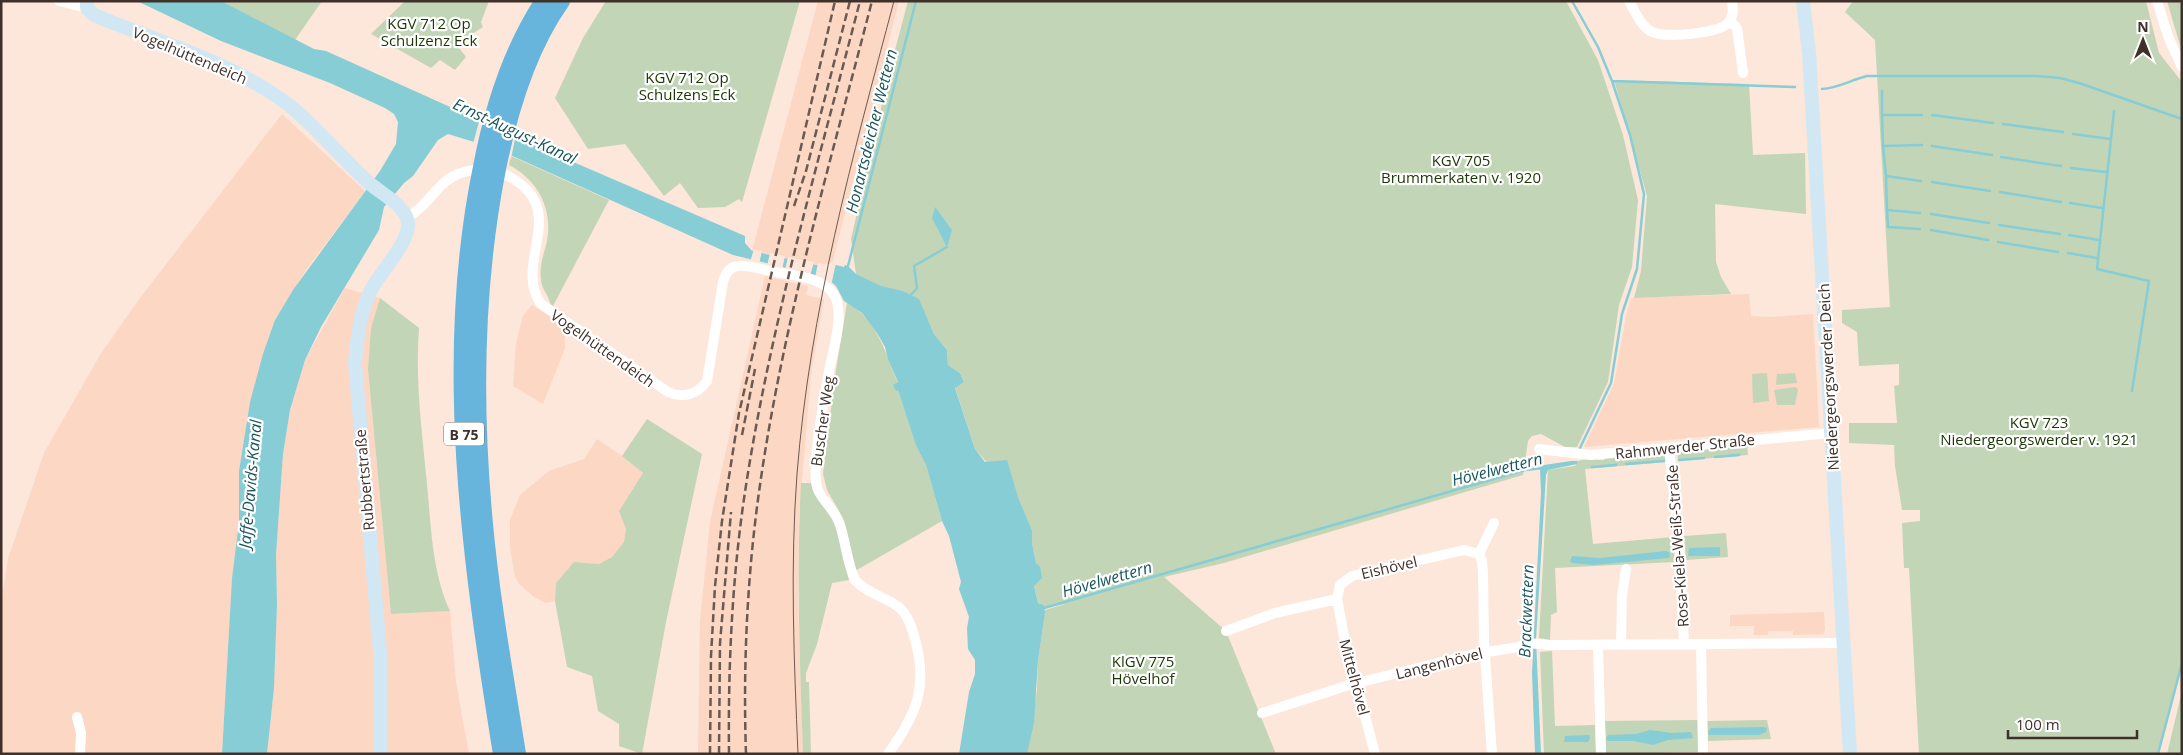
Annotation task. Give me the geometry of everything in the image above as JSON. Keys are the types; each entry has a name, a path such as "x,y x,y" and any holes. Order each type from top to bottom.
{"highway":[{"name":"B 75","path":"502,754 479,599 465,458 463,347 467,275 516,53 544,1"},
{"name":"B 75","path":"502,114 561,1"},
{"name":"B 75","path":"484,196 478,331 480,463 490,577 517,754"}],"street":[{"name":"Vogelhüttendeich","path":"59,1 87,5 94,15 177,47 252,81 289,106 370,184 390,200 406,218 419,211 444,183 457,175 484,170 500,172 514,178 531,196 539,217 540,237 532,275 535,293 541,304 673,395 690,394 700,389 707,381 723,282 726,273 732,267 742,265 817,282 833,293 839,311"},
{"path":"1629,1 1645,27 1660,35 1711,31 1724,26 1730,21 1733,12 1732,1"},
{"name":"Niedergeorgswerder Deich","path":"1803,1 1809,53 1850,754"},
{"path":"2157,1 2169,39 2182,67"},
{"path":"1730,21 1737,28 1743,73"},
{"name":"Rubbertstraße","path":"380,754 380,652 355,363 362,313 371,289 402,242 408,227 406,218"},
{"name":"Buscher Weg","path":"839,311 817,454 816,486 819,493 836,515 855,580 863,588 899,607 906,614 920,660 920,677 915,707 910,720 888,754"},
{"name":"Rahmwerder Straße","path":"1539,449 1584,455 1818,432 1831,433"},
{"name":"Rosa-Kiela-Weiß-Straße","path":"1669,448 1679,542 1684,644"},
{"path":"1492,754 1485,652 1484,572 1479,554 1494,523"},
{"name":"Eishövel","path":"1337,599 1340,585 1352,576 1464,550 1479,554"},
{"path":"1621,645 1622,596 1626,569"},
{"path":"1226,631 1275,613 1337,599"},
{"name":"Mittelhövel","path":"1337,599 1344,636 1375,754"},
{"name":"Langenhövel","path":"1262,713 1357,683 1485,652 1535,643 1550,646 1844,643"},
{"path":"1701,644 1703,754"},
{"path":"1598,645 1601,754"},
{"path":"77,717 81,733 80,754"}],"shaded area":[{"path":"818,1 899,1 831,268 752,251"},
{"path":"282,114 365,191 306,270 275,320 250,402 239,471 239,522 232,578 222,754 1,754 1,605 8,559 44,453 100,355 137,302"},
{"path":"765,276 808,286 806,295 824,299 811,374 799,515 798,600 803,754 698,754 700,621 710,522"},
{"path":"345,288 380,298 371,328 368,369 391,614 450,611 456,682 469,754 267,754 274,688 277,605 276,555 283,454 290,410 305,360"},
{"path":"1749,294 1751,316 1771,317 1813,314 1819,427 1584,447 1614,384 1631,298"},
{"path":"532,305 564,325 565,348 543,404 513,386 516,343 523,316"},
{"path":"597,439 643,473 619,511 626,528 624,542 612,557 599,564 574,562 556,583 555,601 546,603 534,597 519,584 515,577 510,547 510,520 520,495 549,471 584,459"},
{"path":"1824,612 1825,630 1823,634 1793,635 1793,631 1768,631 1768,635 1754,635 1754,626 1730,626 1730,615"}],"green space":[{"path":"221,1 322,1 295,40"},
{"name":"KGV 712 Op Schulzenz Eck","path":"405,1 489,1 481,22 483,27 456,44 466,57 455,70 440,60 431,68 371,34"},
{"name":"KGV 712 Op Schulzens Eck","path":"606,1 800,1 742,202 739,199 725,207 698,208 680,183 664,196 625,144 588,149 555,98 583,38"},
{"path":"908,1 1566,1 1598,60 1623,135 1638,200 1632,267 1619,305 1608,382 1577,447 1565,447 1541,434 1532,436 1528,441 1523,475 1224,563 1164,577 1226,631 1276,754 1027,754 1037,690 1038,661 1045,610 1065,604 1044,607 1044,605 1038,603 1034,586 1040,566 1036,563 1032,543 1032,530 1018,497 975,449 955,387 964,382 960,373 948,365 947,350 934,334 919,300 903,291 881,287 856,274 851,239 891,65","holes":["935,208 951,229 947,246 940,232"]},
{"name":"KGV 723 Niedergeorgswerder v. 1921","path":"1853,1 2146,1 2159,53 2182,82 2182,663 2158,754 1919,754 1909,568 1904,568 1902,523 1920,521 1920,510 1902,510 1895,466 1894,445 1849,443 1849,423 1897,423 1894,386 1899,385 1899,364 1859,366 1857,332 1842,323 1842,310 1890,307 1875,40 1845,12"},
{"path":"2167,1 2182,1 2182,52"},
{"path":"1614,80 1749,84 1753,155 1805,153 1806,214 1715,204 1716,262 1721,277 1731,294 1634,298 1641,271 1647,196"},
{"path":"511,156 609,200 553,306 541,282 541,265 548,229 545,207 535,187 519,171 509,165"},
{"path":"380,298 419,328 420,406 431,532 439,581 450,611 391,614 368,369 371,328"},
{"path":"847,303 866,318 884,349 898,383 894,385 898,390 926,465 942,521 855,571 839,511 827,490 823,474 835,376"},
{"path":"1767,373 1769,401 1753,403 1752,374"},
{"path":"1795,373 1797,383 1776,385 1777,374"},
{"path":"1795,387 1798,389 1795,405 1777,405 1774,390"},
{"path":"647,419 702,454 666,622 642,754 619,746 619,724 598,711 592,676 567,667 555,601 556,583 574,562 599,564 612,557 624,542 626,529 619,511 643,473 622,456"},
{"path":"1747,443 1748,455 1678,461 1677,449 1685,449 1687,452 1694,451 1696,448 1723,446 1725,448"},
{"path":"1665,452 1666,462 1585,469 1593,544 1673,537 1675,562 1555,568 1557,612 1551,615 1550,640 1539,638 1548,470 1575,466 1578,461 1595,457 1598,460 1604,460 1606,457 1630,454 1634,457 1640,456 1642,453"},
{"path":"801,483 812,483 836,519 849,580 832,583 817,644 806,673 806,682 809,682 811,754 803,754 799,585"},
{"path":"1726,533 1728,557 1686,560 1684,536"},
{"path":"1552,651 1555,726 1595,725 1596,754 1544,754 1540,652"},
{"path":"2182,691 2182,754 2167,754"},
{"path":"1698,720 1699,752 1606,754 1605,721"},
{"path":"1767,720 1771,739 1708,741 1707,721"}],"water":[{"name":"Jaffe-Davids-Kanal","path":"137,1 221,1 314,49 326,51 543,149 745,236 745,243 752,251 830,268 832,264 844,267 845,265 856,274 881,286 903,291 919,299 934,334 947,350 948,365 960,373 964,382 955,388 975,449 985,462 1007,460 1018,497 1032,530 1032,543 1036,563 1040,566 1042,578 1034,586 1038,603 1044,605 1045,612 1038,661 1034,723 1027,754 959,754 969,692 975,674 975,660 968,649 967,628 969,617 959,589 961,582 949,536 942,521 926,465 916,445 898,390 896,391 893,385 898,382 885,347 862,313 844,301 836,286 827,278 733,255 497,149 448,134 438,140 413,176 404,183 384,207 379,230 321,327 305,360 290,410 283,454 276,555 277,605 274,688 267,754 222,754 232,578 239,522 239,471 250,402 263,354 275,320 293,290 380,171 396,144 398,122 394,114 385,108 330,83 221,41"},
{"path":"935,207 952,230 947,247 932,218"},
{"path":"1578,461 1577,464 1548,470 1546,475 1536,639 1541,754 1535,754 1532,673 1541,493 1540,467"},
{"path":"1720,547 1720,556 1688,556 1689,548"},
{"path":"1669,552 1670,557 1668,558 1594,565 1572,563 1570,561 1572,556 1600,558"},
{"path":"1711,728 1767,728 1766,732 1759,735 1709,735 1708,732"},
{"path":"1650,730 1671,733 1691,732 1693,738 1668,740 1653,745 1634,741 1608,741 1606,739 1608,735 1636,734"},
{"path":"1589,735 1588,742 1564,742 1565,736"}],"pier":[{"path":"480,118 516,134 511,159 473,144"},
{"path":"754,249 762,251 759,264 750,262"},
{"path":"770,253 785,256 782,270 767,266"},
{"path":"788,257 814,262 810,276 785,270"},
{"path":"831,262 836,263 831,286 815,278 818,263 829,265"}],"waterway":[{"name":"Honartsdeicher Wettern","path":"848,266 916,1"},
{"name":"Hövelwettern","path":"1572,1 1598,47 1612,81 1630,135 1644,194 1637,269 1622,314 1611,383 1579,450"},
{"path":"1822,89 1867,76 2037,76 2060,78 2079,83 2182,119"},
{"path":"1612,81 1795,87"},
{"path":"1882,91 1882,115 1922,115"},
{"path":"2114,111 2097,269 2149,281 2132,391"},
{"path":"1882,115 1883,146 1922,145"},
{"path":"1932,115 1993,123"},
{"path":"2003,124 2063,132"},
{"path":"2073,134 2111,139"},
{"path":"1883,146 1886,176 1921,181"},
{"path":"1932,146 1992,155"},
{"path":"2001,157 2061,166"},
{"path":"2071,168 2106,172"},
{"path":"1886,176 1887,210 1920,213"},
{"path":"1932,182 1990,191"},
{"path":"2000,192 2061,202"},
{"path":"2070,203 2102,208"},
{"path":"1887,210 1888,227 1920,229"},
{"path":"1931,214 1989,223"},
{"path":"1999,225 2060,234"},
{"path":"1931,230 1988,240"},
{"path":"2069,235 2099,240"},
{"path":"1998,242 2058,252"},
{"name":"Honartsdeicher Wettern","path":"909,297 917,288 914,266 947,247"},
{"path":"2068,253 2097,258"},
{"path":"1715,457 1739,455"},
{"path":"1679,460 1704,458"},
{"path":"1626,464 1664,461"},
{"path":"1592,467 1616,465"},
{"name":"Hövelwettern","path":"1044,608 1525,470 1543,468"},
{"path":"2158,754 2182,663"}],"tram line":[{"path":"798,754 793,579 797,474 803,413 822,294 835,235 848,177 894,1"}],"railway":[{"path":"710,754 711,656 715,586 722,521 739,413 835,1"},
{"path":"794,206 806,171 850,1"},
{"path":"729,754 729,688 734,590 745,492 755,430 796,245 860,1"},
{"path":"746,754 745,688 749,590 755,524 769,430 780,368 808,245 872,1"},
{"path":"742,435 755,369"},
{"path":"719,754 720,643 731,512"}],"water label":[{"name":"Ernst-August-Kanal","path":"515,131"},
{"name":"Brackwettern","path":"1526,611"}],"park label":[{"name":"KGV 705 Brummerkaten v. 1920","path":"1461,168"},
{"name":"KlGV 775 Hövelhof","path":"1143,670"}]}
